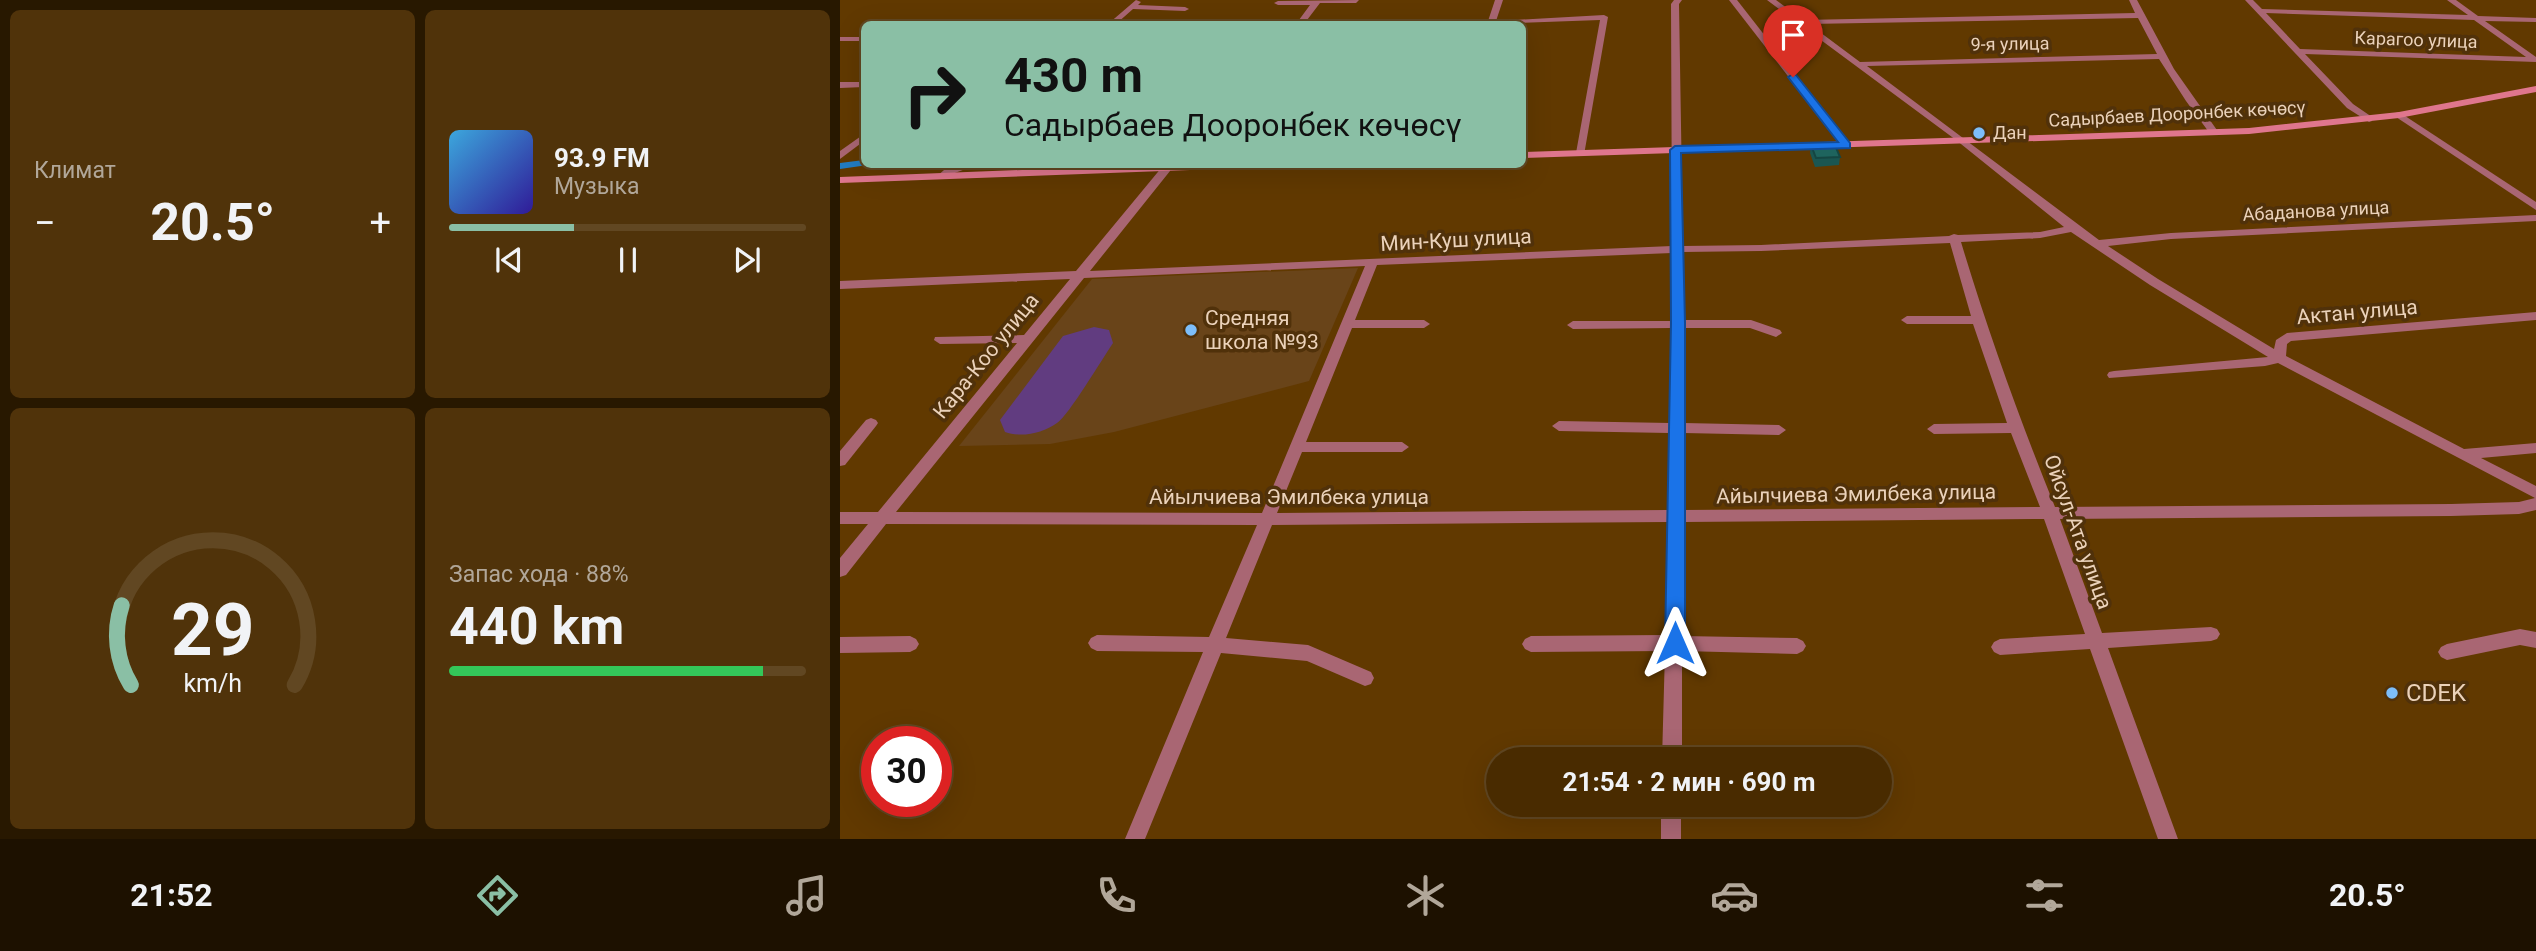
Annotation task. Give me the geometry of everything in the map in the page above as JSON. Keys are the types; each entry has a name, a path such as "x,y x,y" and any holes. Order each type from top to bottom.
{"main road":[{"name":"Садырбаев Дооронбек көчөсү","path":"1526,155 2214,133 2399,115 2535,90"},
{"path":"840,180 948,171 1187,168"}],"street":[{"path":"1115,21 1139,0"},
{"path":"1493,21 1499,0"},
{"path":"1672,747 1678,323 1675,4 1678,0"},
{"path":"1733,0 1846,145"},
{"path":"1771,0 1861,64 2073,228 2154,282 2279,358 2536,493"},
{"path":"2133,0 2160,56 2185,97 2214,133"},
{"path":"2249,0 2350,106 2369,119"},
{"path":"2451,0 2535,60"},
{"path":"1302,21 1317,1"},
{"path":"1278,4 1356,1"},
{"path":"1131,7 1185,9"},
{"path":"2260,11 2536,20"},
{"path":"1801,22 2140,15"},
{"path":"1526,22 1604,17 1581,153"},
{"path":"840,39 861,39"},
{"name":"Карагоо улица","path":"2297,51 2535,60"},
{"name":"9-я улица","path":"1861,64 2160,56"},
{"path":"840,85 861,85"},
{"path":"2399,115 2536,207"},
{"path":"840,156 861,140"},
{"name":"Кара-Коо улица","path":"840,570 1166,169"},
{"name":"Абаданова улица","path":"2098,244 2171,236 2536,218"},
{"name":"Мин-Куш улица","path":"840,285 1676,249 1760,248 2040,234 2073,228"},
{"name":"Ойсул-Ата улица","path":"1954,237 1978,320 2016,428 2050,513 2168,839"},
{"path":"1136,839 1372,264"},
{"name":"Актан улица","path":"2279,358 2280,343 2287,337 2536,316"},
{"path":"1908,320 1978,320"},
{"path":"1347,324 1424,324"},
{"path":"1573,325 1751,324 1776,333"},
{"path":"940,340 1028,339"},
{"path":"2114,374 2265,362 2279,358"},
{"path":"840,461 871,423"},
{"path":"1559,426 1779,429"},
{"path":"1934,429 2016,428"},
{"path":"1296,447 1402,447"},
{"path":"2460,454 2536,448"},
{"name":"Айылчиева Эмилбека улица","path":"840,518 1675,517 2478,509 2536,505"},
{"path":"2000,647 2211,634"},
{"path":"2447,652 2520,637 2536,640"},
{"path":"1097,643 1217,645 1308,653 1365,678"},
{"path":"840,645 909,644"},
{"path":"1531,644 1797,646"},
{"path":"1671,817 1671,839"}],"shaded area":[{"name":"Средняя школа №93","path":"1358,268 1309,381 1114,432 1050,444 959,446 1092,279"},
{"path":"1094,327 1109,330 1113,343 1062,418 1051,427 1032,434 1005,432 1000,420 1063,336"}],"building":[{"path":"1811,145 1835,145 1840,157 1816,158"}],"waterway":[{"path":"840,166 861,163"}],"place":[{"name":"Дан","path":"1979,133"},
{"name":"Средняя школа №93","path":"1191,330"},
{"name":"CDEK","path":"2392,693"}],"route":[{"path":"1675,643 1678,323 1675,150 1846,145 1793,77"}]}
